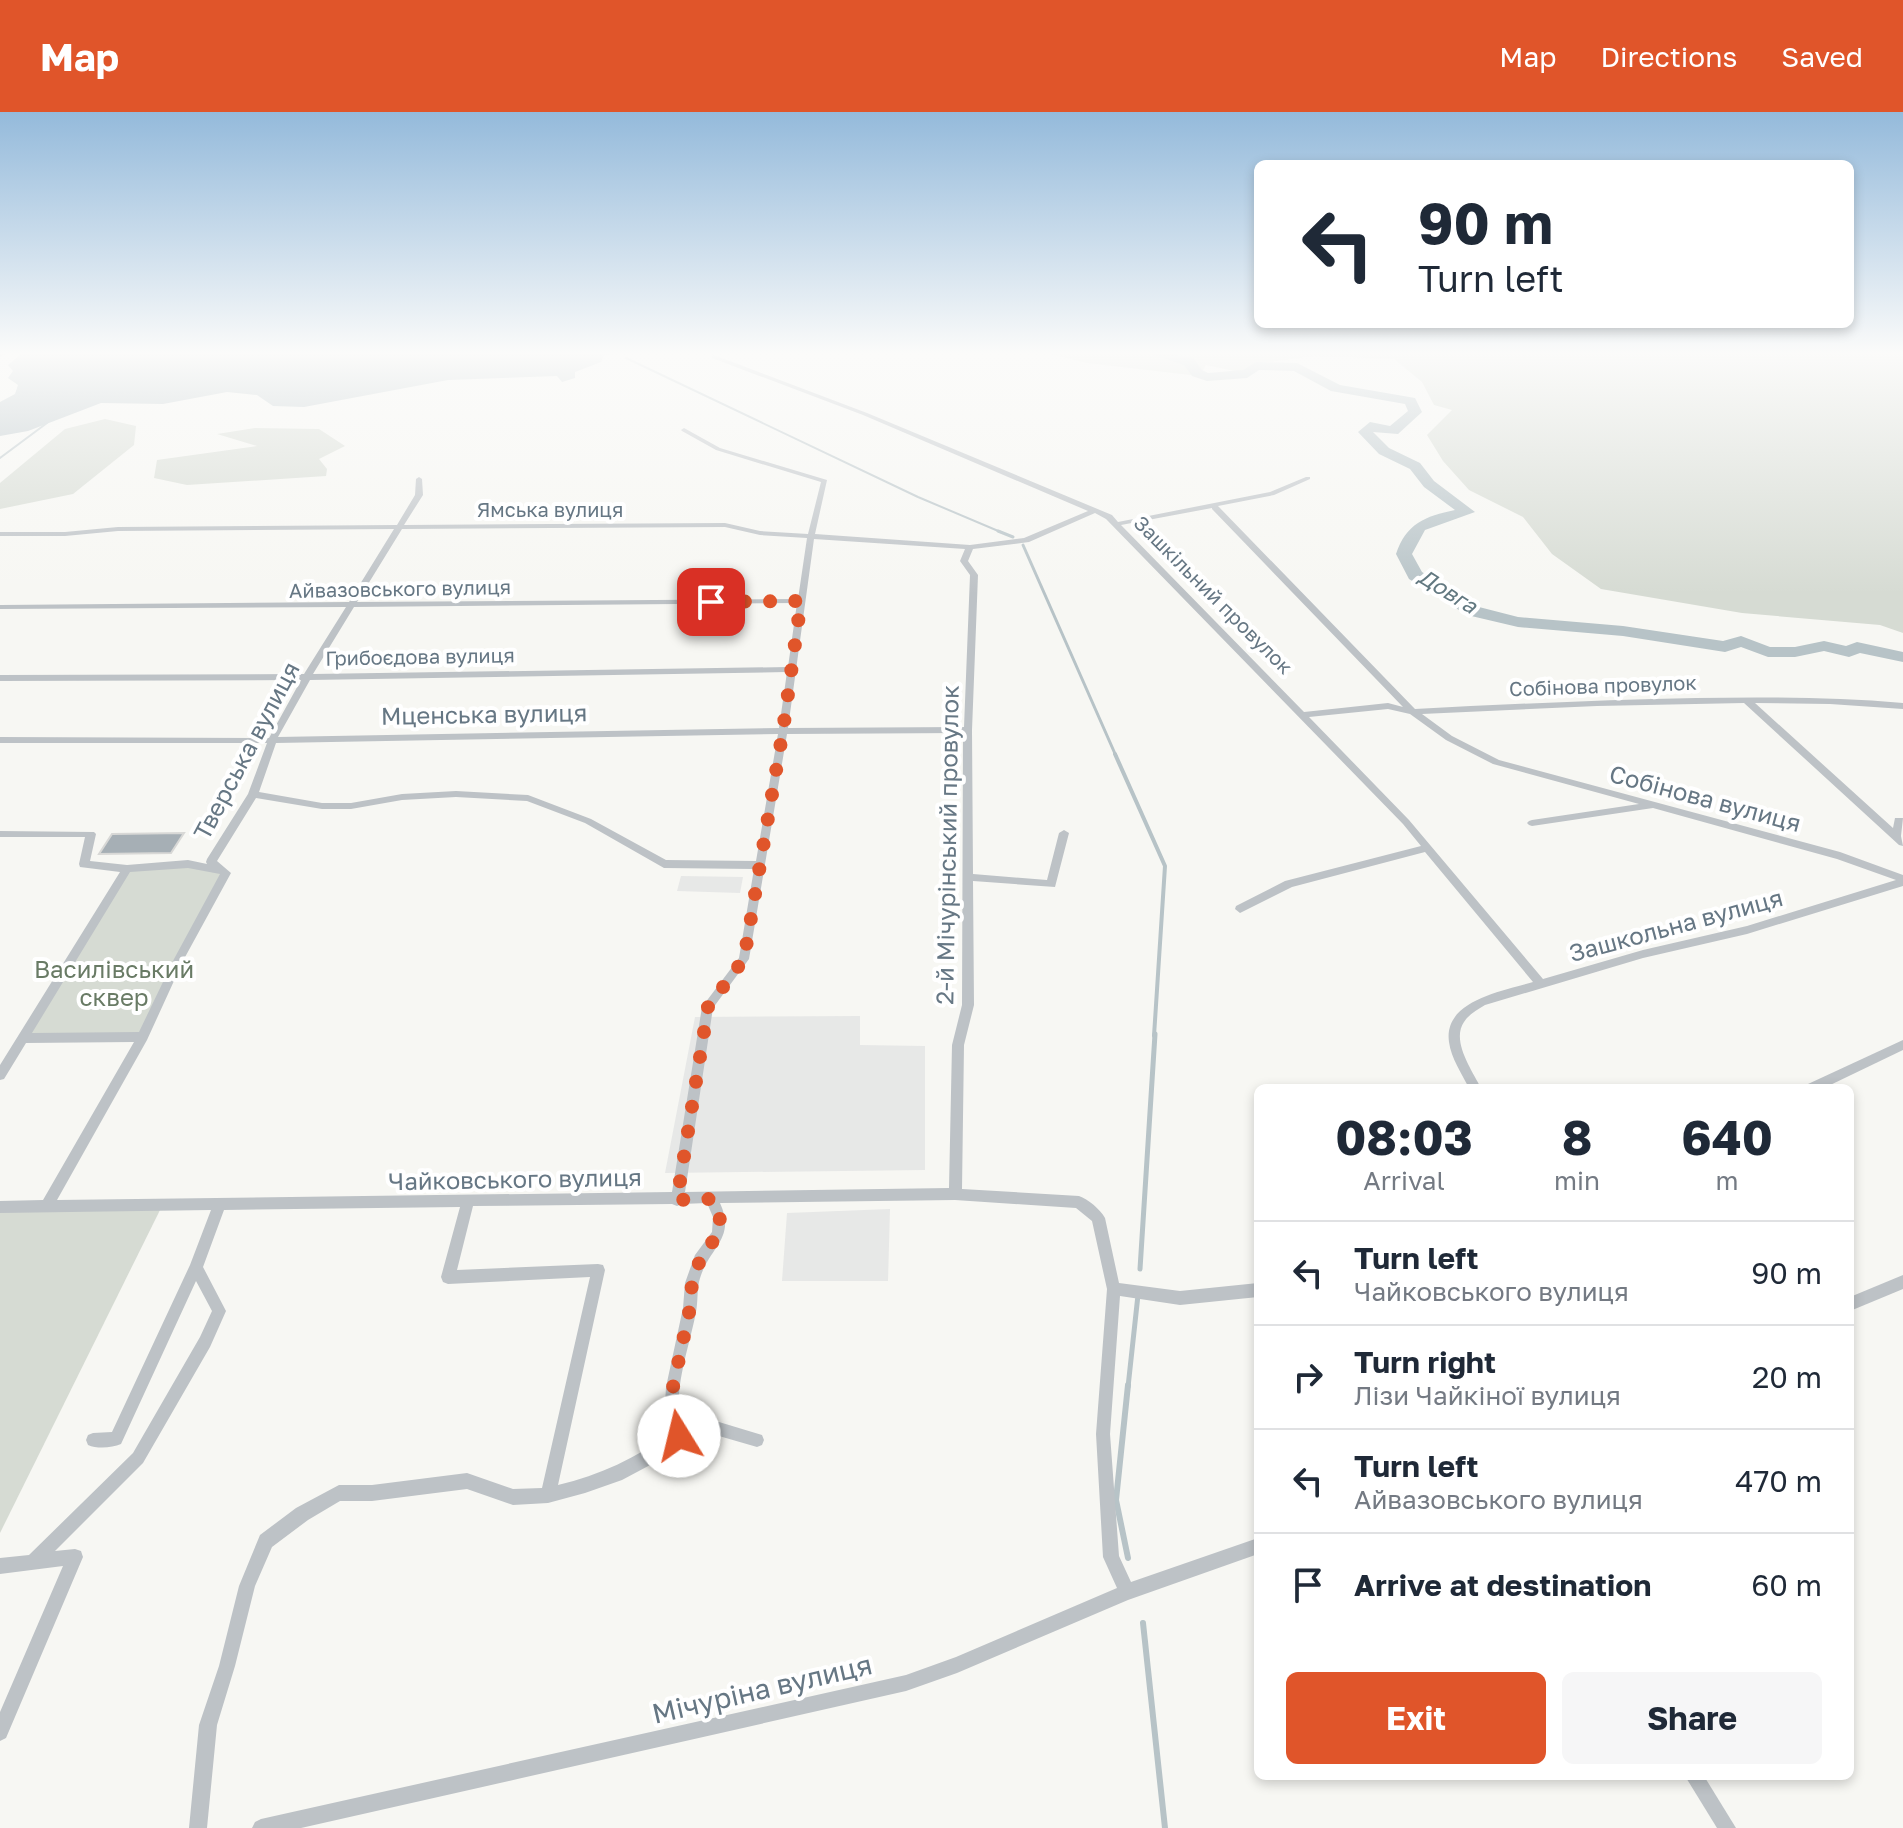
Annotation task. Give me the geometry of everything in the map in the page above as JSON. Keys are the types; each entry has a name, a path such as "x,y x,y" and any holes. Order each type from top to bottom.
{"street":[{"path":"677,1200 708,1007 744,959 783,730 811,535 825,481 718,449 691,434"},
{"name":"Зашкільний провулок","path":"912,434 1117,524 1305,715 1428,848 1540,983"},
{"path":"1117,524 1272,494 1308,478"},
{"name":"Тверська вулиця","path":"46,1207 143,1037 179,959 226,873 211,862 253,794 273,739 307,677 419,495 419,479"},
{"name":"Собінова вулиця","path":"1215,507 1413,712 1449,738 1496,762 1840,856 1903,880"},
{"name":"Ямська вулиця","path":"0,534 65,534 118,529 725,525 760,533 970,547 1026,540 1092,512"},
{"name":"2-й Мічурінський провулок","path":"955,1194 958,1045 968,1005 968,730 974,575 964,561 970,547"},
{"name":"Айвазовського вулиця","path":"0,607 801,601"},
{"name":"Грибоєдова вулиця","path":"0,678 307,677 792,669"},
{"path":"1746,700 1900,839"},
{"name":"Собінова провулок","path":"1305,715 1388,706 1413,712 1566,702 1746,700 1868,702 1903,706"},
{"name":"Мценська вулиця","path":"0,740 136,742 783,730 968,730"},
{"path":"253,794 322,806 351,806 402,797 456,794 528,798 588,821 664,864 760,865"},
{"path":"1532,823 1654,805"},
{"path":"1900,839 1898,820 1903,821"},
{"path":"968,877 1051,884 1064,833"},
{"path":"0,834 91,834 84,864 127,869 188,864 226,873"},
{"path":"1240,909 1289,884 1428,848"},
{"path":"0,1075 127,869"},
{"name":"Зашкольна вулиця","path":"1473,1084 1455,1048 1453,1030 1461,1012 1481,1002 1643,954 1747,930 1903,880"},
{"path":"23,1038 143,1037"},
{"path":"1820,1084 1903,1045"},
{"name":"Чайковського вулиця","path":"0,1207 955,1194 1079,1202 1098,1218 1114,1289"},
{"path":"679,1436 672,1404 673,1387 690,1308 692,1283 700,1260 718,1234 720,1217 712,1199"},
{"path":"467,1203 448,1277 598,1270 548,1495"},
{"path":"93,1440 116,1439 196,1267 219,1205"},
{"path":"33,1562 138,1458 205,1342 219,1311 196,1267"},
{"path":"1854,1302 1903,1282"},
{"path":"1127,1592 1111,1557 1103,1434 1114,1289 1180,1298 1254,1290"},
{"path":"198,1828 208,1725 247,1586 266,1541 302,1514 339,1493 372,1493 467,1481 513,1497 548,1495 620,1475 679,1436 719,1429 757,1440"},
{"name":"Мічуріна вулиця","path":"261,1828 906,1683 957,1665 1127,1592 1254,1547"},
{"path":"0,1566 75,1557 0,1732"},
{"path":"1697,1780 1727,1828"}],"shaded area":[{"path":"681,876 743,877 740,893 677,891"},
{"path":"860,1016 860,1045 925,1046 925,1170 665,1173 695,1017"},
{"path":"890,1209 888,1281 782,1281 787,1213"}],"green space":[{"path":"59,434 135,434 134,445 73,494 0,509 0,483"},
{"path":"217,434 327,434 345,446 319,459 327,469 326,476 187,485 154,478 157,460 257,446"},
{"path":"1903,434 1903,633 1880,625 1742,613 1601,589 1552,554 1523,517 1469,490 1443,461 1427,435"},
{"name":"Василівський сквер","path":"188,864 226,873 143,1037 23,1038 127,869"},
{"path":"162,1206 0,1533 0,1207"}],"building":[{"path":"184,833 171,853 99,854 112,834"}],"waterway":[{"path":"0,458 32,434"},
{"path":"786,434 918,497 1003,533"},
{"name":"Довга","path":"1367,434 1384,451 1415,466 1429,484 1467,512 1435,519 1419,527 1404,554 1415,575 1473,611 1518,622 1623,631 1680,642 1725,647 1741,641 1768,652 1795,652 1824,646 1849,652 1857,647 1903,657"},
{"path":"998,531 1003,533"},
{"path":"1003,533 1013,537"},
{"path":"1023,545 1116,756"},
{"path":"1115,754 1165,866 1154,1036"},
{"path":"1140,1269 1155,1034"},
{"path":"1128,1387 1138,1295"},
{"path":"1128,1385 1116,1500 1128,1558"},
{"path":"1143,1623 1165,1828"}],"route":[{"path":"679,1436 672,1404 673,1387 690,1308 692,1283 700,1260 718,1234 720,1217 712,1199 677,1200 708,1007 744,959 783,730 801,601 711,602"}]}
